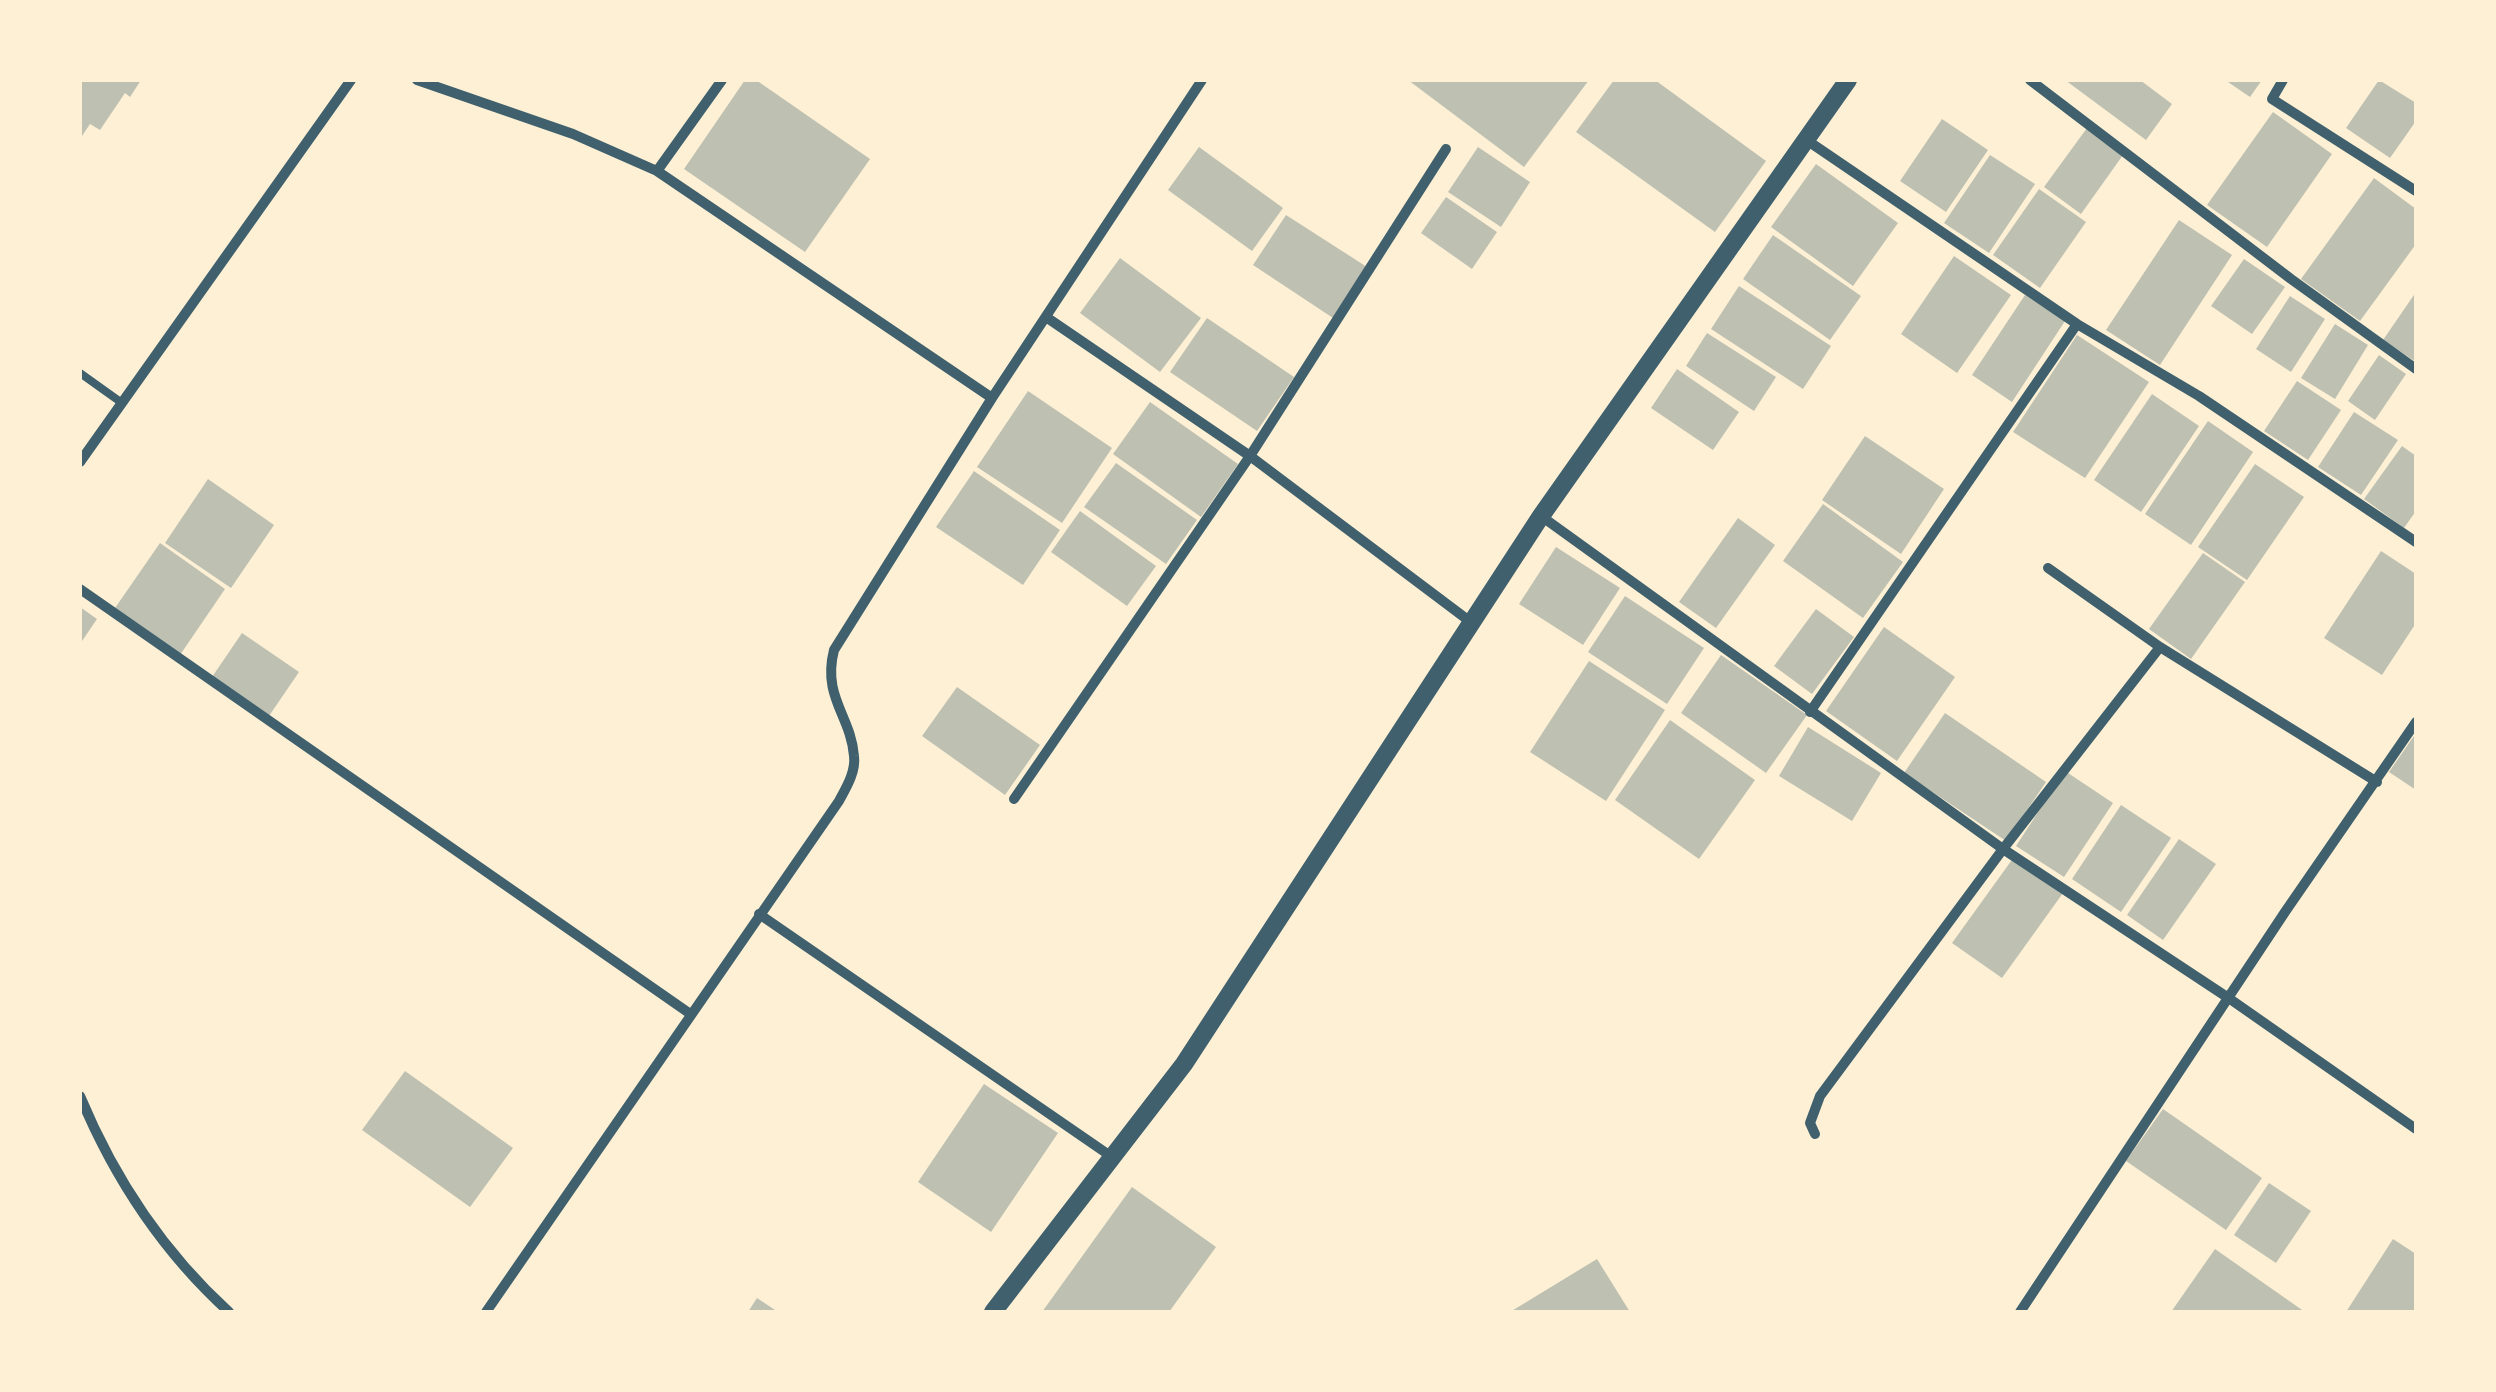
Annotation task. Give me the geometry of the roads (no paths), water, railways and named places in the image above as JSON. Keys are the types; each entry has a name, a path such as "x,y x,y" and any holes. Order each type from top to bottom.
{"street":[{"path":"80,462 350,80"},
{"path":"417,80 573,134 658,172 992,398"},
{"path":"658,172 722,80"},
{"path":"486,1312 839,801 853,769 854,755 832,691 830,668 834,650 992,398 1202,80"},
{"path":"993,1312 1184,1064 1540,516 1848,80"},
{"path":"2030,80 2416,368"},
{"path":"2283,80 2272,98 2416,191"},
{"path":"1804,138 2077,324 2199,396 2416,542"},
{"path":"1014,800 1250,456 1446,149"},
{"path":"1046,317 1250,456 1472,623"},
{"path":"1810,712 2077,324"},
{"path":"1540,516 2003,849 2230,999 2416,1129"},
{"path":"2048,568 2160,648 2376,782"},
{"path":"80,589 689,1013"},
{"path":"1815,1134 1810,1123 1820,1096 2003,849 2160,648"},
{"path":"2020,1312 2416,722"},
{"path":"759,914 1112,1158"},
{"path":"80,1096 108,1158 143,1215 168,1251 229,1312"}],"lane":[{"path":"80,373 122,402"}]}
